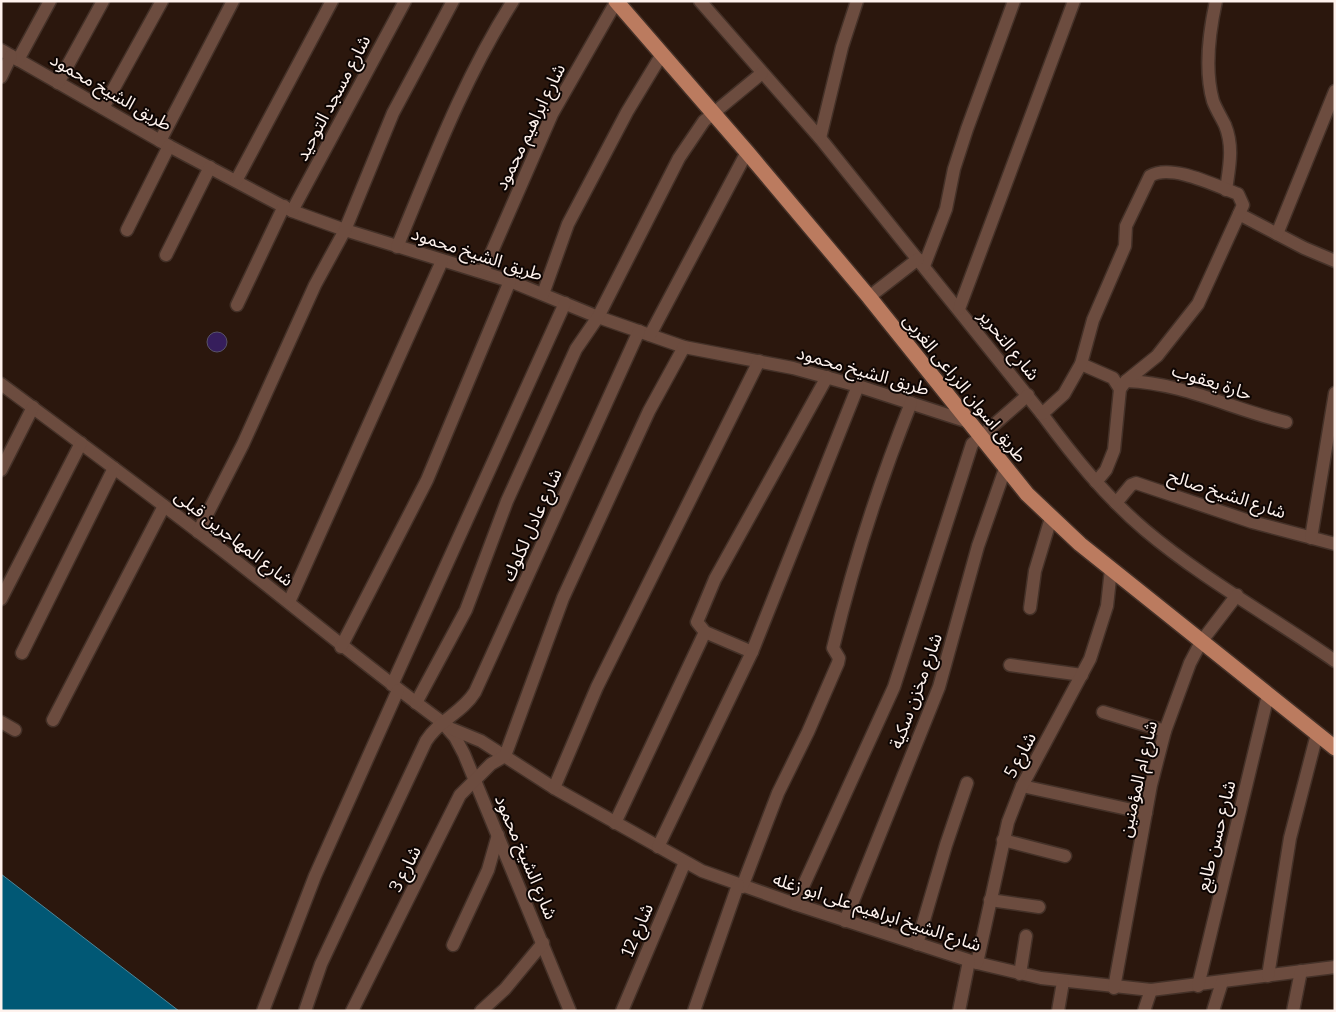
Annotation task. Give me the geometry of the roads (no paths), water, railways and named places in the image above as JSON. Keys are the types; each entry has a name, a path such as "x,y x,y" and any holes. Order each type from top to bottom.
{"main road":[{"name":"طريق اسوان الزراعى الغربى","path":"616,1 869,297 1005,469 1051,518 1111,569 1335,748"}],"street":[{"path":"1,77 10,55 50,1"},
{"path":"58,82 103,1"},
{"path":"102,108 162,1"},
{"path":"127,230 164,143 233,1"},
{"path":"236,181 332,1"},
{"name":"شارع مسجد التوحيد","path":"237,305 288,208 405,1"},
{"path":"198,532 243,444 315,285 345,230 393,113 453,1"},
{"path":"397,247 434,154 455,110 513,1"},
{"name":"شارع ابراهيم محمود","path":"483,272 552,114 616,1"},
{"name":"شارع التحرير","path":"700,1 820,138 1096,482 1116,503 1161,543 1335,662"},
{"path":"820,138 842,47 856,1"},
{"path":"869,297 921,263 946,209 954,169 967,128 1014,1"},
{"path":"959,309 1074,1"},
{"path":"1216,1 1209,48 1208,75 1213,101 1225,126 1231,154 1226,190"},
{"path":"544,294 568,224 627,112 662,54"},
{"name":"طريق الشيخ محمود","path":"10,55 210,168 288,208 345,230 510,281 598,317 684,347 759,361 827,377 969,422"},
{"path":"416,703 466,610 507,501 576,350 598,317 679,158 696,130 713,113 762,73"},
{"path":"1277,234 1335,91"},
{"name":"شارع عادل لكلوك","path":"305,1011 321,964 426,741 462,710 475,692 644,333 747,152"},
{"path":"166,255 210,168"},
{"path":"1042,414 1064,394 1081,364 1093,320 1124,246 1126,226 1150,176 1156,172 1166,171 1226,190 1240,197 1243,205 1194,311 1157,356 1123,385 1114,450 1106,470 1096,482"},
{"path":"1239,214 1304,248 1335,261"},
{"path":"288,602 442,261"},
{"path":"341,647 427,480 510,281"},
{"path":"263,1011 315,876 395,687 565,303"},
{"path":"505,756 563,598 649,411 684,347"},
{"path":"554,788 597,687 759,361"},
{"path":"1081,364 1113,378 1123,385"},
{"path":"752,652 705,632 697,622 715,579 827,377"},
{"name":"شارع المهاجرين قبلى","path":"1,384 198,532 288,602 341,647 445,725"},
{"name":"حارة يعقوب","path":"1123,385 1176,386 1240,409 1286,422"},
{"path":"658,847 752,652 858,386"},
{"path":"1311,538 1335,393"},
{"path":"795,904 894,688 968,452 980,436 1028,395"},
{"path":"694,1011 740,886 778,793 808,732 838,663 838,658 833,648 843,605 880,480 911,403"},
{"path":"1,470 32,408"},
{"path":"1,599 81,443"},
{"path":"22,652 114,468"},
{"name":"شارع مخزن سكية","path":"845,921 939,687 978,546 1005,469"},
{"name":"شارع الشيخ صالح","path":"1116,503 1131,485 1136,483 1252,522 1335,544"},
{"path":"53,720 164,506"},
{"path":"1030,608 1035,571 1051,518"},
{"name":"شارع 5","path":"959,1011 990,900 1003,840 1022,786 1082,675 1102,624 1111,569"},
{"name":"شارع ام المؤمنين","path":"1114,988 1146,813 1165,731 1184,678 1202,642 1237,595"},
{"path":"615,823 705,632"},
{"path":"1010,665 1082,675"},
{"name":"شارع حسن طايع","path":"1198,986 1268,695"},
{"path":"1103,712 1165,731"},
{"path":"1,722 15,730"},
{"name":"شارع الشيخ ابراهيم على ابو زغله","path":"445,725 481,741 554,788 685,862 740,886 973,962 1020,974 1063,982 1150,990 1198,986 1335,967"},
{"name":"شارع الشيخ محمود","path":"445,725 460,745 570,1011"},
{"path":"1268,976 1290,838 1317,734"},
{"name":"شارع 3","path":"352,1011 460,795 491,764 505,756"},
{"path":"917,944 946,845 967,783"},
{"path":"1022,786 1146,813"},
{"path":"453,945 488,870 498,834"},
{"path":"1003,840 1065,856"},
{"name":"شارع 12","path":"622,1011 685,862"},
{"path":"990,900 1040,907"},
{"path":"1020,974 1026,936"},
{"path":"481,1011 505,989 543,942"},
{"path":"1292,1011 1301,971"},
{"path":"1058,1011 1063,982"},
{"path":"1213,1011 1222,982"},
{"path":"1144,1011 1150,990"}],"water":[{"path":"1,874 179,1011 1,1011"}]}
